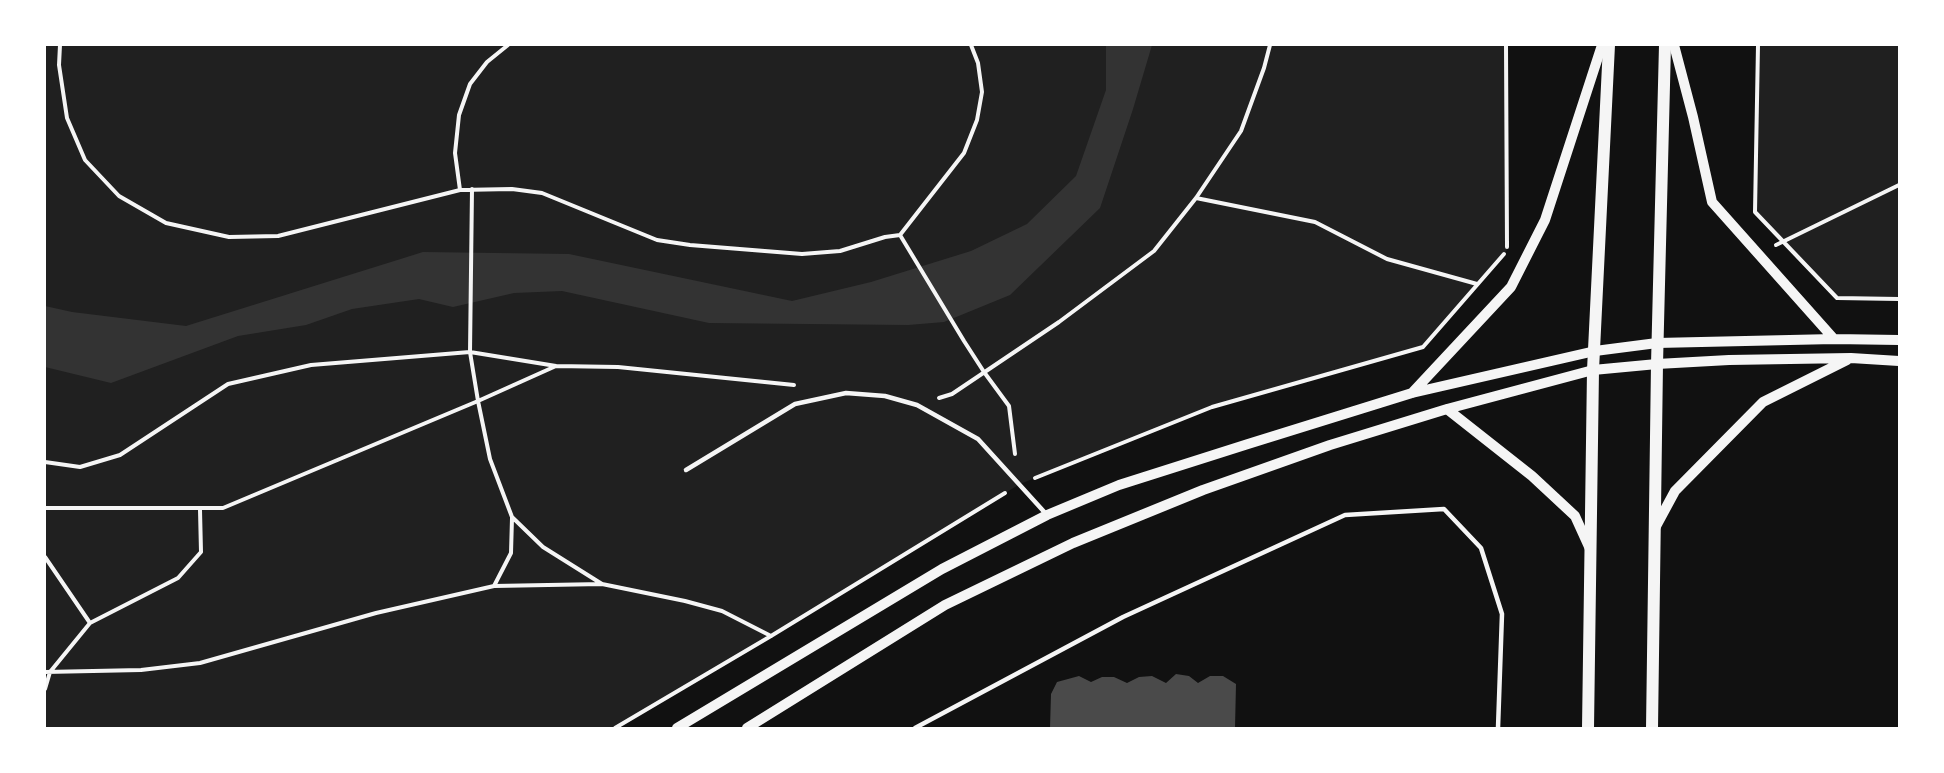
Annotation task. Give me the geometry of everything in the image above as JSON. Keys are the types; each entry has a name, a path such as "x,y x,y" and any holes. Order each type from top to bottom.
{"main road":[{"path":"1588,728 1593,370 1609,45"},
{"path":"1652,728 1657,364 1665,45"}],"street":[{"path":"1412,393 1511,286 1545,220 1602,45"},
{"path":"1674,45 1712,202 1834,339"},
{"path":"677,728 942,569 1047,515 1119,485 1412,393 1594,351 1658,343 1834,339 1899,340"},
{"path":"1655,528 1675,491 1763,402 1851,358"},
{"path":"747,728 945,605 1073,543 1203,490 1329,445 1447,409 1593,370 1729,360 1851,358 1899,361"},
{"path":"1447,409 1532,476 1575,516 1590,549"}],"lane":[{"path":"686,470 795,404 846,393 885,396 917,405 978,439 1047,515"},
{"path":"915,728 1122,617 1345,515 1444,508 1481,548 1502,614 1498,728"}],"path":[{"path":"60,45 59,65 67,118 85,160 119,196 166,223 229,237 278,236 460,190 512,189 542,193 657,240 690,245 802,254 840,251 885,237 900,235 964,153 977,120 982,92 978,63 971,45"},
{"path":"460,190 455,153 459,116 470,84 487,62 508,45"},
{"path":"917,405 952,394 1059,322 1154,251 1196,198 1240,131 1264,68 1270,45"},
{"path":"615,728 1020,484 1212,407 1423,347 1507,250 1506,45"},
{"path":"1758,45 1755,212 1837,298 1899,299"},
{"path":"1757,254 1899,184"},
{"path":"472,189 470,352 490,459 512,517 511,553 494,586"},
{"path":"1196,198 1315,222 1387,259 1477,284"},
{"path":"900,235 964,341 1009,406 1020,484"},
{"path":"45,462 80,467 120,455 228,384 311,365 470,352 556,366 618,367 801,386"},
{"path":"45,508 200,510 223,508 556,366"},
{"path":"45,689 48,672 90,623 178,578 201,552 200,510"},
{"path":"512,517 543,547 602,584"},
{"path":"45,557 90,623"},
{"path":"48,672 141,670 200,663 376,613 494,586 602,584 722,611 771,636"}],"shaded area":[{"path":"45,45 1506,45 1507,250 1423,347 1212,407 1020,484 615,728 45,728"},
{"path":"1106,45 1152,45 1100,208 1010,295 944,322 908,325 709,323 562,291 514,293 453,307 419,299 352,309 306,325 238,336 111,383 45,367 45,306 72,312 186,326 423,252 569,254 792,301 871,282 971,251 1027,224 1076,176 1106,90"},
{"path":"1758,45 1899,45 1899,299 1837,298 1755,212"}],"building":[{"path":"1176,674 1189,676 1198,683 1210,676 1223,676 1236,684 1235,728 1050,728 1051,694 1057,682 1079,676 1091,682 1102,677 1114,677 1127,683 1139,677 1152,676 1166,683"}]}
